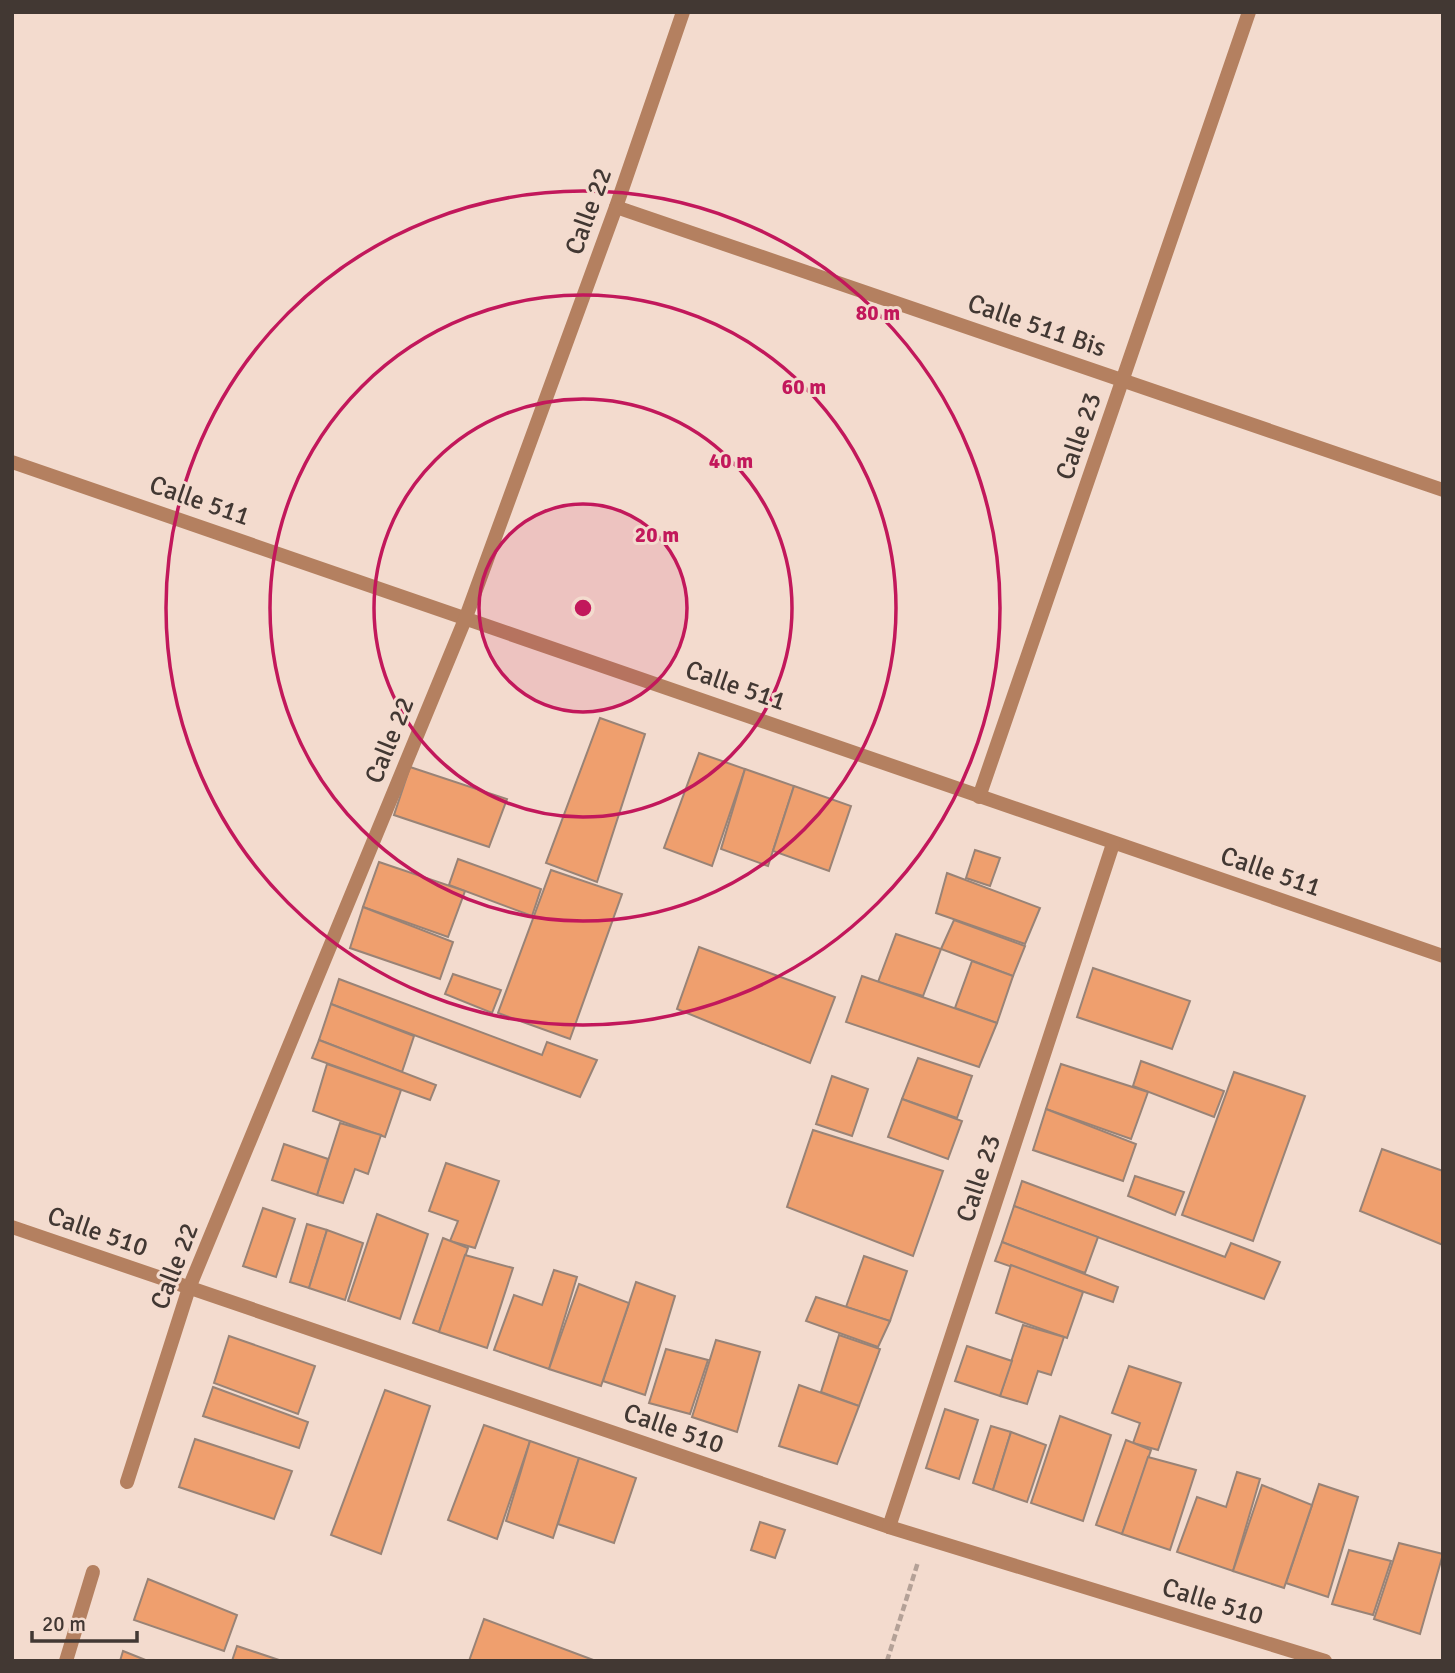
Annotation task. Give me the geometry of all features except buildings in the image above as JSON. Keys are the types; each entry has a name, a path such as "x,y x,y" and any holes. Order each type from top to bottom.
{"street":[{"name":"Calle 22","path":"127,1482 189,1288 466,617 616,206 683,12"},
{"name":"Calle 23","path":"979,797 1250,12"},
{"name":"Calle 511 Bis","path":"616,206 1443,490"},
{"name":"Calle 511","path":"12,462 1443,956"},
{"name":"Calle 23","path":"888,1527 1113,844"},
{"name":"Calle 510","path":"12,1227 888,1527 1325,1661"},
{"path":"66,1661 93,1572"}],"path":[{"path":"887,1661 926,1539"}]}
